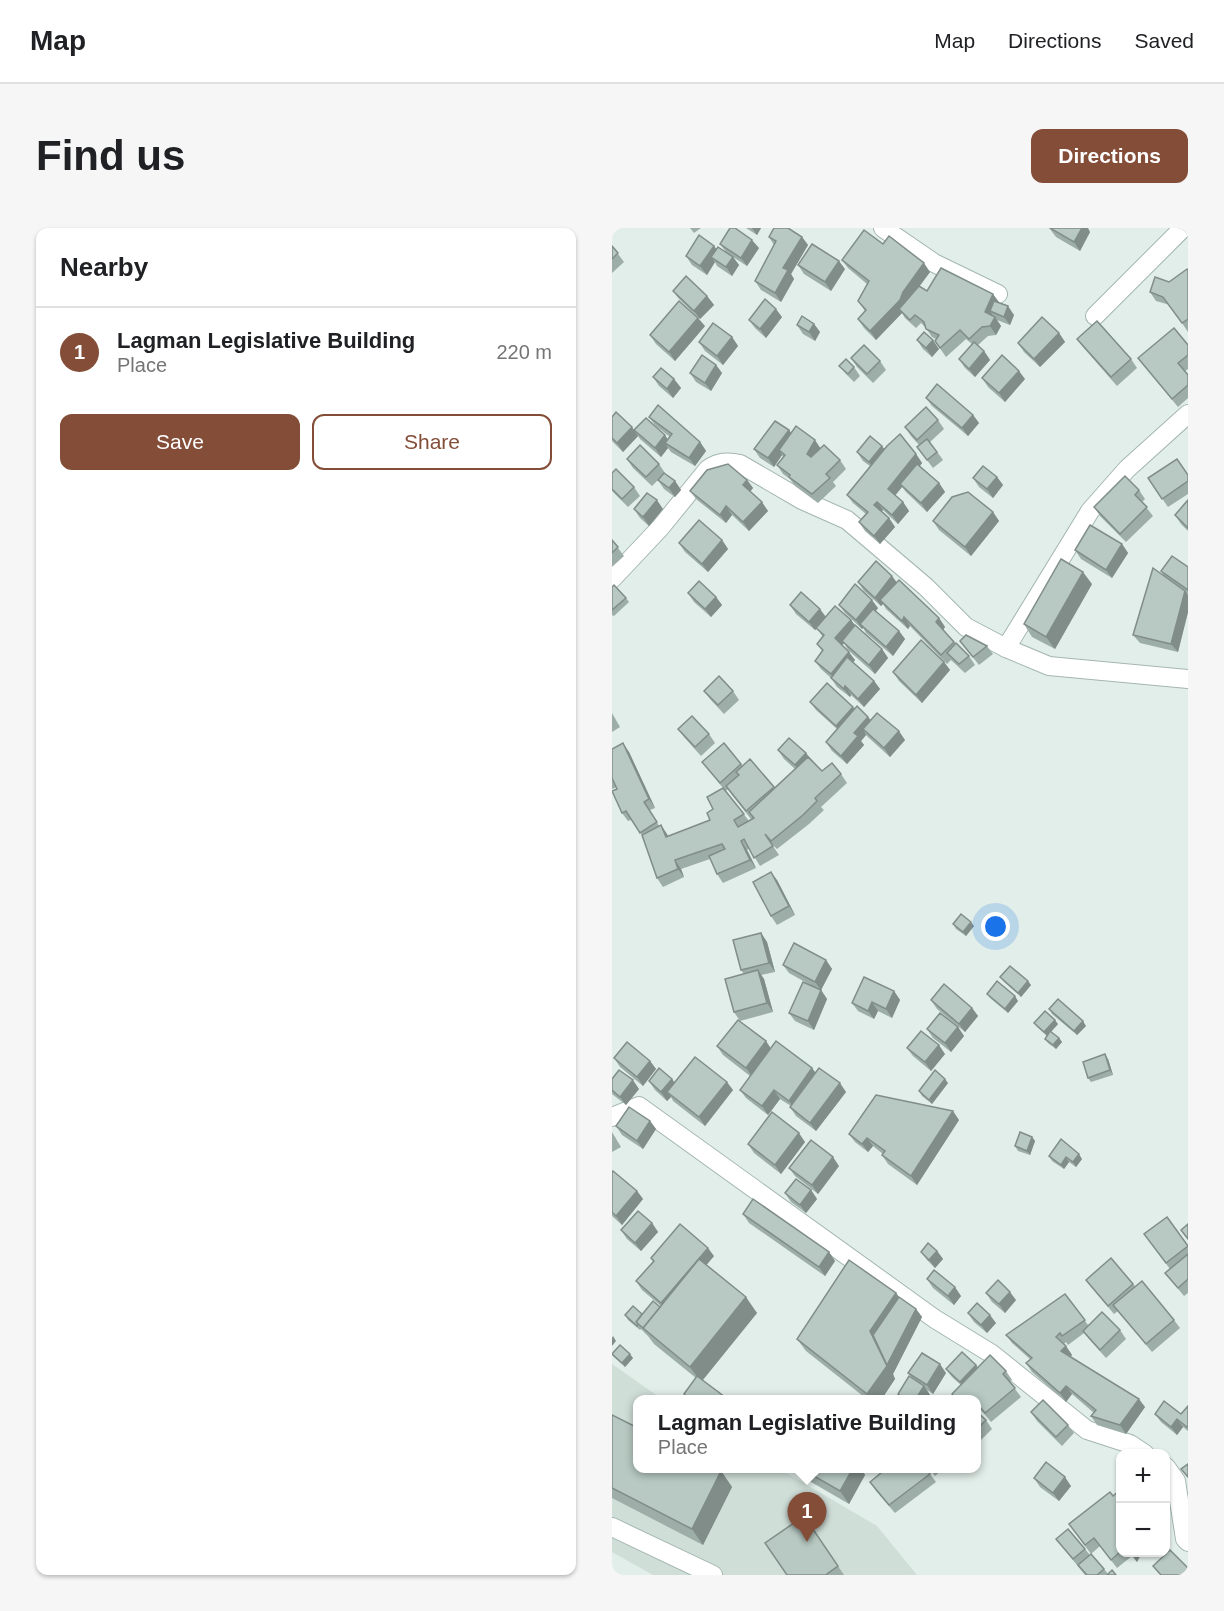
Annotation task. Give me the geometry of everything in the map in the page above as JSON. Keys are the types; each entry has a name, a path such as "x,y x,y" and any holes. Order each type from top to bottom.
{"street":[{"path":"883,228 934,262 998,294"},
{"path":"1095,316 1182,233"},
{"path":"1006,648 1090,512 1127,469 1188,414"},
{"path":"612,579 660,528 708,469 718,463 729,461 740,464 802,500 847,520 926,587 966,627 1006,648 1049,666 1188,679"},
{"path":"612,1117 639,1106 935,1319 992,1354 1087,1430 1130,1444 1138,1449"},
{"path":"1170,1473 1176,1481 1185,1539 1188,1542"},
{"path":"612,1527 712,1575"}],"shaded area":[{"path":"612,1364 656,1395 633,1395 633,1473 787,1473 877,1526 917,1575 653,1575 612,1552"}],"building":[{"path":"730,228 735,228 752,240 741,258 720,244"},
{"path":"774,228 788,228 802,237 783,268 788,270 775,293 755,281 776,241 769,237"},
{"path":"1050,228 1082,228 1074,242"},
{"path":"864,230 883,244 889,236 924,263 903,292 900,300 870,331 858,319 866,310 858,301 869,281 842,260"},
{"path":"699,235 714,246 700,266 686,256"},
{"path":"812,244 839,261 825,282 798,265"},
{"path":"612,246 618,253 612,259"},
{"path":"718,247 733,257 726,267 711,257"},
{"path":"941,268 993,294 985,312 995,317 990,326 982,327 969,339 960,330 940,348 935,341 939,335 926,329 924,322 915,315 910,320 899,309 919,286 927,291"},
{"path":"1187,269 1188,319 1182,323 1163,297 1150,292 1155,277 1169,282"},
{"path":"686,276 707,296 694,311 673,291"},
{"path":"765,299 776,309 760,329 749,320"},
{"path":"679,301 698,318 669,352 650,335"},
{"path":"994,301 1008,306 1004,317 990,311"},
{"path":"802,316 814,324 809,332 797,325"},
{"path":"1042,317 1059,333 1034,359 1018,343"},
{"path":"1097,321 1131,359 1111,377 1077,339"},
{"path":"713,323 732,337 717,356 699,342"},
{"path":"1174,328 1188,345 1188,355 1178,363 1188,375 1188,385 1172,399 1138,358"},
{"path":"924,332 933,340 926,348 917,340"},
{"path":"974,342 984,351 969,369 959,359"},
{"path":"864,345 880,361 867,374 851,358"},
{"path":"702,355 716,365 705,383 690,373"},
{"path":"1002,355 1019,371 999,393 982,378"},
{"path":"846,359 854,367 848,374 839,366"},
{"path":"661,368 674,379 667,389 653,377"},
{"path":"937,384 973,415 962,428 926,398"},
{"path":"658,405 700,442 689,458 665,443 672,434 649,417"},
{"path":"926,407 938,420 917,440 905,427"},
{"path":"616,412 632,427 617,443 612,438 612,417"},
{"path":"646,418 665,435 655,448 634,430"},
{"path":"775,421 789,430 768,458 754,449"},
{"path":"796,426 815,440 807,454 811,457 824,445 840,460 826,474 830,478 812,494 777,465 785,455 779,450"},
{"path":"900,434 916,454 888,489 903,502 892,515 877,502 874,505 889,518 874,536 859,522 868,512 847,495 887,446"},
{"path":"870,436 882,446 869,462 857,452"},
{"path":"927,439 937,452 927,460 917,447"},
{"path":"640,445 659,464 646,477 627,459"},
{"path":"1177,459 1188,475 1188,481 1162,499 1148,478"},
{"path":"728,464 747,480 743,485 762,502 743,522 726,506 720,515 690,491 707,470"},
{"path":"917,464 939,483 921,503 900,484"},
{"path":"983,466 997,477 987,489 973,478"},
{"path":"616,469 634,487 622,499 612,489 612,473"},
{"path":"664,473 675,481 669,488 658,480"},
{"path":"1125,476 1139,490 1135,495 1147,507 1120,534 1094,507"},
{"path":"968,492 993,512 965,547 933,521 952,497"},
{"path":"647,493 657,500 643,517 634,509"},
{"path":"1188,500 1188,528 1175,515"},
{"path":"699,520 722,540 702,564 679,543"},
{"path":"1090,525 1122,544 1106,570 1075,550"},
{"path":"612,540 618,547 612,553"},
{"path":"1172,556 1188,567 1188,590 1161,571"},
{"path":"1061,559 1083,572 1046,637 1024,624"},
{"path":"876,561 892,576 875,598 858,582"},
{"path":"1153,568 1185,591 1171,644 1133,635"},
{"path":"899,580 939,618 936,622 954,642 941,655 904,617 902,621 880,600"},
{"path":"699,581 716,597 705,609 688,593"},
{"path":"855,584 872,600 856,620 839,605"},
{"path":"614,585 626,598 612,610 612,587"},
{"path":"801,592 820,609 809,622 790,605"},
{"path":"835,606 851,620 835,638 849,652 831,674 815,661 823,650 817,644 824,635 816,628"},
{"path":"873,609 899,631 886,647 860,624"},
{"path":"855,625 882,649 869,665 842,641"},
{"path":"966,635 987,646 973,657 960,641"},
{"path":"921,640 944,662 916,695 893,672"},
{"path":"956,643 969,656 959,664 947,653"},
{"path":"847,657 874,681 858,699 845,686 844,689 831,678"},
{"path":"719,676 733,691 718,705 704,691"},
{"path":"827,683 853,707 836,726 810,702"},
{"path":"857,706 868,717 854,733 858,736 841,756 826,742"},
{"path":"877,713 899,731 884,748 863,729"},
{"path":"692,716 709,734 695,747 678,729"},
{"path":"789,738 806,753 795,765 778,750"},
{"path":"623,743 649,799 644,802 657,822 640,833 626,811 622,813 612,791 617,789 612,778 612,749"},
{"path":"724,743 741,764 720,783 702,762"},
{"path":"808,757 822,771 832,763 841,774 815,798 817,801 803,815 771,841 765,834 773,846 754,858 744,839 741,841 750,860 717,874 709,856 725,849 722,844 675,860 678,869 657,878 642,835 661,825 666,837 710,820 707,813 713,809 707,797 723,788 744,814 734,820 738,827 754,818 749,812"},
{"path":"750,759 774,787 746,811 726,786 739,775 736,772"},
{"path":"771,872 789,906 771,916 753,882"},
{"path":"961,914 971,922 963,932 953,924"},
{"path":"761,933 769,963 741,970 733,940"},
{"path":"794,943 826,960 815,982 783,965"},
{"path":"1010,966 1028,981 1018,993 1000,977"},
{"path":"758,970 767,1003 734,1012 725,979"},
{"path":"864,977 894,991 886,1009 872,1002 868,1011 852,1003"},
{"path":"997,981 1015,996 1005,1009 987,994"},
{"path":"803,982 821,990 808,1021 789,1013"},
{"path":"944,984 972,1008 959,1024 931,1000"},
{"path":"1058,999 1083,1021 1074,1031 1049,1009"},
{"path":"1045,1011 1055,1020 1044,1032 1034,1023"},
{"path":"940,1013 958,1027 945,1043 927,1029"},
{"path":"738,1020 766,1041 746,1068 717,1046"},
{"path":"921,1031 939,1045 925,1062 907,1048"},
{"path":"1050,1031 1059,1038 1053,1045 1045,1039"},
{"path":"776,1041 812,1068 789,1101 774,1090 762,1106 740,1090"},
{"path":"627,1042 650,1061 637,1077 614,1058"},
{"path":"1105,1054 1110,1070 1088,1078 1083,1062"},
{"path":"695,1057 727,1082 699,1117 667,1092"},
{"path":"659,1068 672,1079 661,1092 649,1081"},
{"path":"819,1068 840,1083 810,1123 790,1107"},
{"path":"619,1070 633,1080 620,1097 612,1090 612,1079"},
{"path":"935,1070 945,1079 929,1100 919,1091"},
{"path":"876,1095 953,1111 911,1176 882,1155 885,1151 867,1138 862,1144 849,1134"},
{"path":"629,1107 650,1121 637,1141 616,1126"},
{"path":"772,1112 799,1133 775,1165 748,1144"},
{"path":"1020,1132 1032,1137 1027,1151 1015,1146"},
{"path":"1061,1139 1079,1154 1073,1162 1066,1157 1061,1165 1049,1156"},
{"path":"811,1140 833,1157 812,1185 789,1168"},
{"path":"613,1171 637,1191 616,1216 612,1212"},
{"path":"796,1179 811,1190 800,1205 785,1193"},
{"path":"753,1199 829,1252 819,1267 743,1214"},
{"path":"638,1211 652,1223 635,1243 621,1230"},
{"path":"1167,1217 1188,1246 1166,1263 1144,1234"},
{"path":"680,1224 708,1248 661,1303 636,1281 654,1261 651,1258"},
{"path":"1188,1224 1188,1239 1181,1230"},
{"path":"928,1243 937,1251 929,1260 921,1252"},
{"path":"1188,1254 1188,1279 1178,1288 1165,1273"},
{"path":"1111,1258 1133,1284 1108,1306 1086,1280"},
{"path":"699,1259 746,1297 690,1367 643,1328"},
{"path":"849,1260 896,1293 870,1331 887,1366 867,1394 797,1339"},
{"path":"934,1270 955,1287 948,1296 927,1279"},
{"path":"998,1280 1010,1292 999,1304 986,1293"},
{"path":"1142,1281 1174,1320 1146,1344 1113,1305"},
{"path":"1065,1294 1085,1320 1062,1336 1060,1333 1056,1337 1066,1346 1061,1351 1139,1399 1120,1425 1091,1416 1096,1410 1066,1386 1060,1393 1026,1363 1032,1358 1006,1335"},
{"path":"899,1297 916,1309 887,1365 873,1335"},
{"path":"653,1301 660,1307 643,1328 636,1322"},
{"path":"977,1303 990,1315 981,1325 968,1313"},
{"path":"633,1306 642,1314 636,1322 637,1326 625,1315"},
{"path":"1102,1312 1120,1330 1100,1350 1083,1331"},
{"path":"620,1345 630,1354 622,1363 612,1354"},
{"path":"962,1352 976,1365 960,1382 946,1369"},
{"path":"922,1353 940,1364 927,1385 908,1373"},
{"path":"990,1355 1006,1371 1003,1374 1015,1388 985,1413 981,1409 981,1395 952,1394"},
{"path":"697,1376 722,1395 685,1395"},
{"path":"909,1376 924,1386 918,1395 898,1394"},
{"path":"1043,1400 1068,1425 1056,1437 1031,1412"},
{"path":"1164,1401 1181,1414 1188,1406 1187,1427 1177,1419 1171,1427 1155,1414"},
{"path":"612,1415 633,1426 633,1473 720,1473 692,1529 612,1488"},
{"path":"981,1416 986,1420 981,1425"},
{"path":"1046,1462 1065,1477 1053,1493 1034,1478"},
{"path":"1188,1464 1188,1477 1181,1469"},
{"path":"809,1473 850,1473 840,1491"},
{"path":"881,1473 930,1474 889,1505 870,1482"},
{"path":"1110,1492 1113,1496 1116,1493 1116,1556 1111,1560 1094,1538 1085,1545 1069,1524"},
{"path":"804,1516 838,1566 827,1575 787,1575 765,1543"},
{"path":"1068,1529 1085,1549 1073,1559 1056,1539"},
{"path":"1170,1550 1188,1568 1188,1575 1161,1575 1153,1566 1163,1557 1170,1557"},
{"path":"1091,1554 1104,1569 1097,1575 1087,1575 1078,1565"}],"place":[{"name":"Lagman Legislative Building","path":"807,1542"}]}
